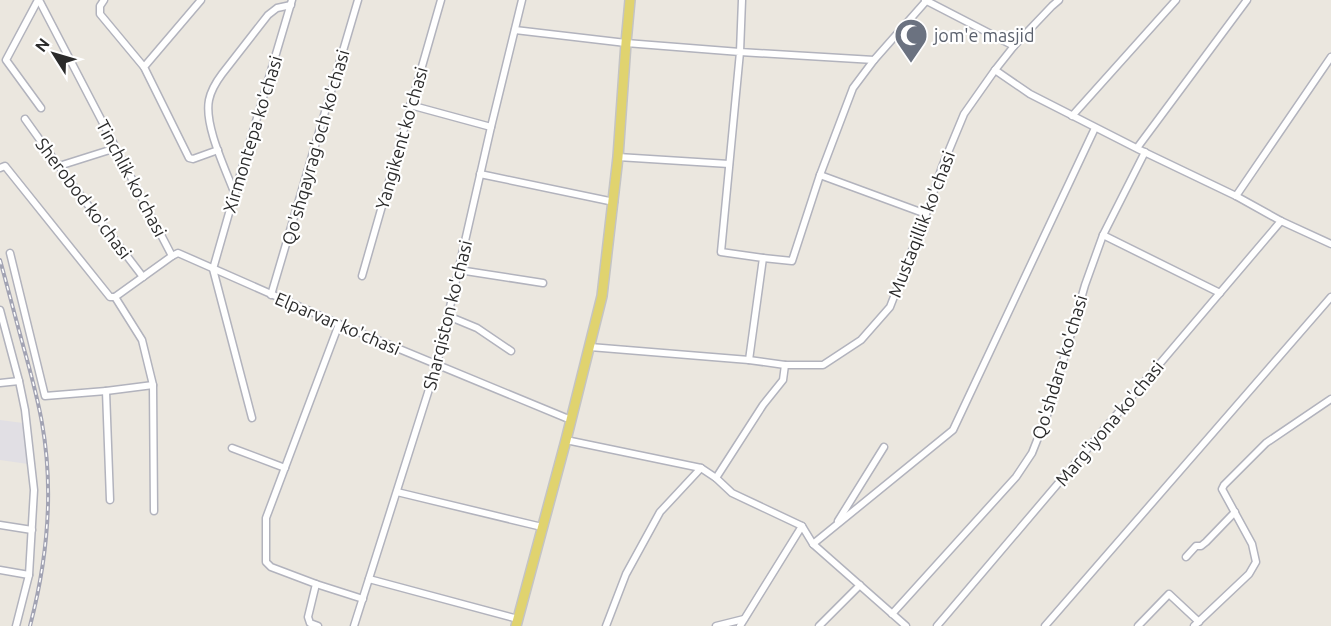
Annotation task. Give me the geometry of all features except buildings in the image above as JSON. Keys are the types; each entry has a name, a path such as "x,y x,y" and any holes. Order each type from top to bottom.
{"main road":[{"path":"517,622 602,296 614,201 630,0"}],"street":[{"name":"Tinchlik ko'chasi","path":"8,56 38,0"},
{"name":"Tinchlik ko'chasi","path":"38,0 172,256 115,297"},
{"path":"104,0 100,6 100,14 144,67 189,158 193,159 218,150"},
{"path":"144,67 201,0"},
{"name":"Qo'shqayrag'och ko'chasi","path":"271,295 358,0"},
{"name":"Yangikent ko'chasi","path":"363,276 441,0"},
{"name":"Sharqiston ko'chasi","path":"354,626 437,364 522,0"},
{"path":"742,0 740,52 721,252 792,261 820,175 853,88 926,0 1014,46"},
{"name":"Mustaqillik ko'chasi","path":"590,347 785,365 824,365 861,340 890,307 964,114 1014,46 1059,0"},
{"path":"1072,116 1176,0"},
{"path":"1137,148 1247,0"},
{"path":"235,192 209,120 209,100 215,84 268,15 275,9 292,2"},
{"name":"Xirmontepa ko'chasi","path":"213,269 292,2"},
{"path":"515,30 626,43 874,60"},
{"path":"0,55 8,56 6,60 41,108"},
{"path":"1236,196 1331,57"},
{"path":"995,70 1030,94 1095,128 1331,244"},
{"path":"410,105 491,127"},
{"name":"Sherobod ko'chasi","path":"25,119 143,277"},
{"path":"813,544 953,430 1095,128"},
{"path":"59,166 116,148"},
{"name":"Qo'shdara ko'chasi","path":"892,614 1016,477 1032,453 1049,410 1085,285 1104,235 1145,152"},
{"path":"618,158 729,164"},
{"path":"0,168 4,166 110,297 115,297 142,340 153,385 154,511"},
{"path":"480,174 614,201"},
{"path":"820,175 926,214"},
{"name":"Marg'iyona ko'chasi","path":"937,626 1281,221"},
{"path":"1104,235 1220,293"},
{"path":"10,253 45,396 153,385"},
{"name":"Elparvar ko'chasi","path":"172,256 178,253 339,324 571,420"},
{"path":"749,360 763,258"},
{"path":"213,269 252,418"},
{"path":"459,270 543,283"},
{"path":"1045,626 1331,297"},
{"path":"0,310 19,381 34,490 28,575 16,626"},
{"path":"448,316 477,328 511,351"},
{"path":"339,324 266,518 266,562 271,567 363,599"},
{"path":"716,478 763,405 783,380 785,365"},
{"path":"0,383 19,381"},
{"path":"106,391 110,500"},
{"path":"1138,626 1169,594 1197,624 1249,574 1256,562 1252,544 1222,489 1266,443 1331,399"},
{"path":"566,440 701,468 732,493 802,526 813,544 906,626"},
{"path":"834,526 884,447"},
{"path":"232,448 285,468"},
{"path":"606,626 626,574 660,512 701,468"},
{"path":"397,492 542,527"},
{"path":"1186,557 1196,546 1201,546 1206,542 1235,512"},
{"path":"0,525 32,530"},
{"path":"740,626 802,526"},
{"path":"0,570 28,575"},
{"path":"369,579 517,622"},
{"path":"316,584 308,617 310,623 318,626"},
{"path":"819,626 860,585"},
{"path":"716,626 744,619"}],"shaded area":[{"path":"0,420 23,423 28,464 0,460"}],"railway":[{"path":"0,260 35,389 46,448 47,525 41,576 30,626"}],"place":[{"name":"jom'e masjid","path":"911,64"}]}
